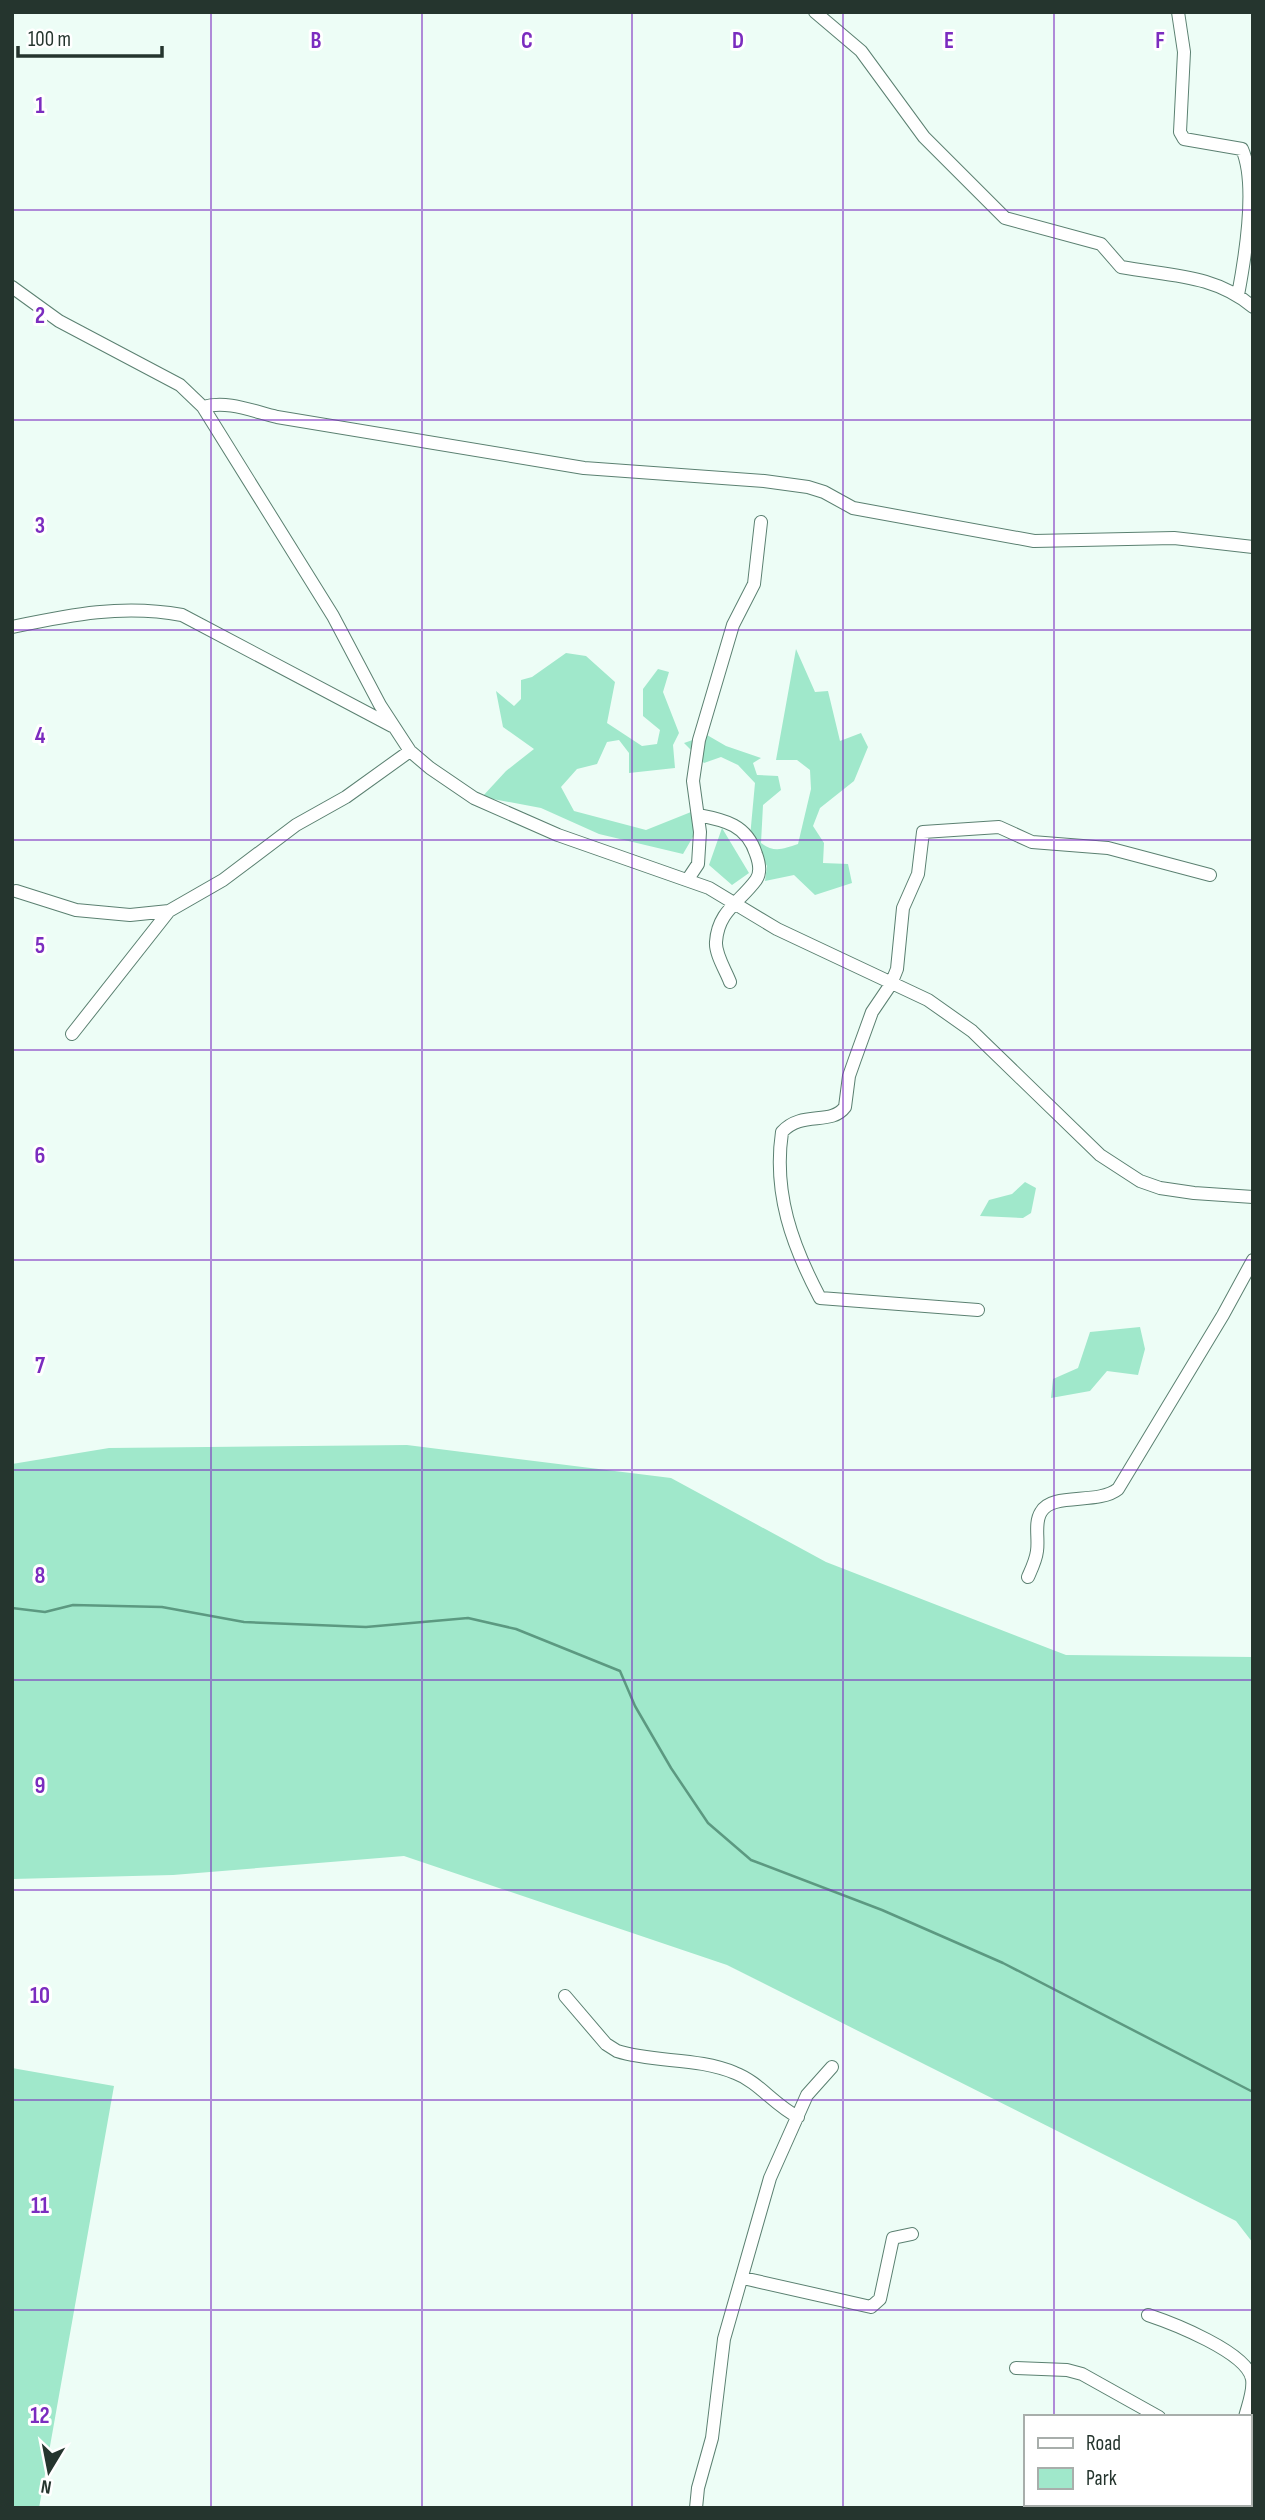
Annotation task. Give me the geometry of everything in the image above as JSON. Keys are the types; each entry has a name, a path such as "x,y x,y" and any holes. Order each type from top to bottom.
{"street":[{"path":"815,12 861,51 924,137 1005,218 1092,240 1115,256 1121,267 1176,273 1212,282 1238,295 1253,307"},
{"path":"1178,12 1184,52 1180,132 1184,139 1242,149 1248,163 1247,246 1238,295"},
{"path":"12,287 59,321 180,385 203,407 295,552 410,751 474,798 558,835 688,879 735,902 777,929 928,1000 972,1031 1009,1064 1073,1131 1112,1164 1140,1181 1183,1191 1253,1197"},
{"path":"203,407 216,403 232,405 277,417 584,468 764,481 808,487 824,492 853,508 1034,541 1174,538 1253,547"},
{"path":"688,879 698,864 698,815 693,781 699,740 733,625 754,584 761,522"},
{"path":"12,627 76,612 150,611 182,615 395,728"},
{"path":"72,1034 169,911 223,880 296,825 346,797 410,751"},
{"path":"698,815 727,820 744,831 754,846 759,863 758,878 723,914 715,944 730,982"},
{"path":"978,1310 820,1298 800,1260 782,1207 782,1132 788,1125 807,1118 828,1118 841,1113 845,1107 849,1076 872,1012 891,984 897,969 903,908 920,866 919,846 923,832 999,827 1032,842 1108,848 1210,875"},
{"path":"16,891 76,910 130,915 169,911"},
{"path":"1028,1577 1037,1552 1038,1520 1041,1512 1052,1503 1101,1498 1118,1489 1253,1260"},
{"path":"565,1996 606,2044 617,2051 708,2065 737,2073 776,2105 798,2117"},
{"path":"696,2508 698,2488 712,2438 724,2339 776,2159 807,2095 832,2067"},
{"path":"743,2277 871,2307 880,2299 893,2238 912,2234"},
{"path":"1148,2315 1176,2325 1243,2363 1252,2379 1245,2415"},
{"path":"1016,2368 1067,2370 1082,2374 1155,2415"}],"green space":[{"path":"796,649 815,692 828,691 840,741 861,733 868,747 854,781 820,808 813,826 824,843 823,863 848,864 852,883 815,895 794,875 765,881 767,866 750,837 755,783 738,765 721,757 704,763 684,743 707,735 726,746 761,758 753,763 757,775 778,776 781,790 763,805 761,843 774,849 798,844 811,789 810,770 797,760 776,760"},
{"path":"566,653 586,656 615,682 607,723 642,746 657,744 660,730 643,716 643,689 658,669 669,672 663,692 679,733 673,745 675,768 629,773 629,753 619,740 607,742 597,764 577,769 561,787 574,811 646,830 696,810 694,835 683,854 599,834 541,808 482,797 506,771 534,749 503,727 496,691 514,706 521,699 521,680 532,677"},
{"path":"722,828 749,873 732,885 709,865"},
{"path":"1025,1182 1036,1188 1031,1213 1023,1218 980,1216 989,1200 1012,1194"},
{"path":"1140,1327 1145,1349 1138,1375 1107,1371 1090,1391 1051,1398 1053,1379 1078,1368 1090,1332"},
{"path":"407,1445 671,1478 826,1562 1066,1655 1253,1657 1253,2243 1236,2221 727,1965 404,1856 173,1875 12,1879 12,1464 109,1448"},
{"path":"12,2068 114,2086 39,2508 12,2508"}],"waterway":[{"path":"12,1608 45,1612 73,1605 162,1607 244,1622 366,1627 468,1618 516,1629 620,1671 635,1706 671,1768 708,1823 751,1860 882,1910 1003,1963 1253,2092"}]}
